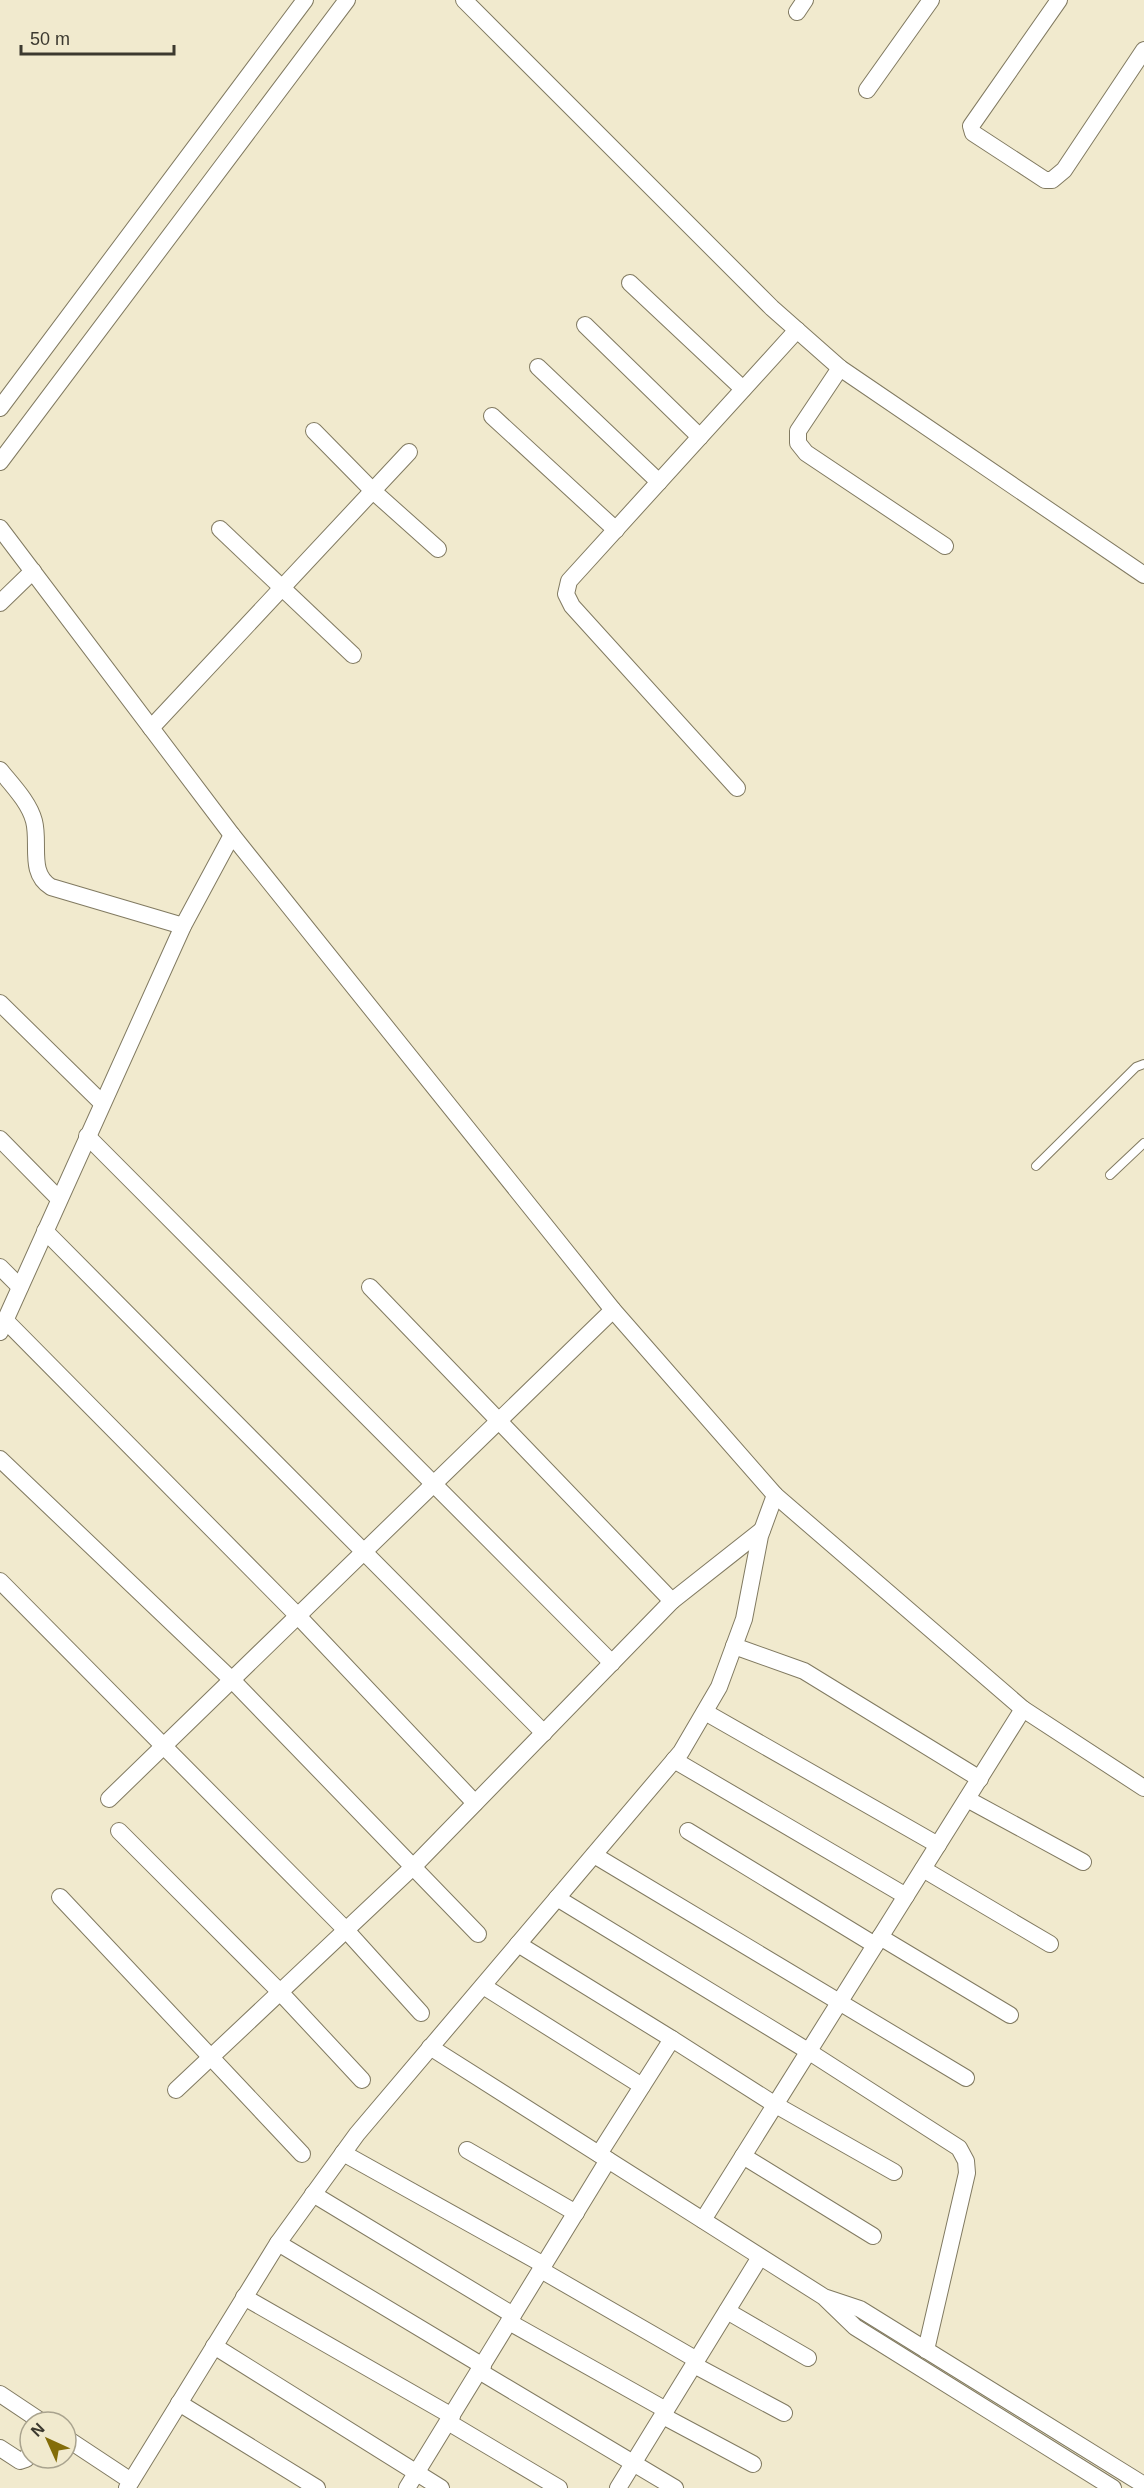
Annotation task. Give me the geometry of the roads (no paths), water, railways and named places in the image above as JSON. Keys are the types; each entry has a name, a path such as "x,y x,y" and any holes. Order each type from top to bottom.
{"street":[{"path":"0,408 306,0"},
{"path":"0,462 347,0"},
{"path":"464,0 796,330 840,368 1144,575"},
{"path":"867,90 931,0"},
{"path":"1059,0 971,126 974,133 1045,180 1052,180 1064,170 1144,50"},
{"path":"630,283 743,389"},
{"path":"585,325 700,437"},
{"path":"737,788 572,606 566,594 569,581 796,330"},
{"path":"538,367 659,482"},
{"path":"840,368 798,431 798,443 806,453 945,546"},
{"path":"492,416 616,530"},
{"path":"314,431 373,491 438,549"},
{"path":"151,728 409,452"},
{"path":"0,528 232,835 613,1310 775,1495 1023,1709 1144,1788"},
{"path":"220,530 353,654"},
{"path":"0,603 33,571"},
{"path":"0,770 27,805 34,822 38,872 42,881 51,887 183,926"},
{"path":"232,835 183,926 3,1326 298,1616 475,1803"},
{"path":"0,1003 102,1103"},
{"path":"87,1136 612,1663"},
{"path":"0,1139 59,1199"},
{"path":"45,1231 544,1733"},
{"path":"0,1267 20,1287"},
{"path":"370,1287 672,1601"},
{"path":"109,1799 613,1310"},
{"path":"0,1459 232,1680 478,1934"},
{"path":"78,2447 129,2484 278,2243 343,2153 674,1760 719,1688 744,1619 762,1530 775,1495"},
{"path":"176,2090 414,1866 672,1601 762,1530"},
{"path":"0,1581 346,1930 421,2013"},
{"path":"734,1646 804,1671 980,1779"},
{"path":"703,2220 1023,1709"},
{"path":"705,1712 938,1845"},
{"path":"674,1760 906,1896"},
{"path":"967,1799 1083,1862"},
{"path":"119,1831 280,1992 363,2080"},
{"path":"688,1831 877,1941 1011,2015"},
{"path":"594,1855 840,2000 966,2078"},
{"path":"923,1869 1050,1944"},
{"path":"60,1897 209,2059 302,2154"},
{"path":"556,1899 808,2051 949,2139 959,2148 966,2161 967,2173 926,2350"},
{"path":"518,1944 774,2104 894,2172"},
{"path":"483,1986 642,2086"},
{"path":"407,2488 576,2213 642,2086 672,2039"},
{"path":"430,2047 824,2297 855,2327 1113,2488"},
{"path":"467,2150 576,2213"},
{"path":"343,2153 542,2268 695,2362 784,2413"},
{"path":"743,2156 873,2236"},
{"path":"313,2194 664,2413 753,2464"},
{"path":"278,2243 675,2488"},
{"path":"618,2488 760,2257"},
{"path":"244,2297 450,2419 559,2488"},
{"path":"824,2297 860,2309 1144,2485"},
{"path":"727,2311 808,2358"},
{"path":"214,2346 441,2488"},
{"path":"0,2394 24,2410"},
{"path":"179,2403 317,2488"},
{"path":"0,2448 18,2460"}],"lane":[{"path":"1036,1166 1136,1067 1144,1064"},
{"path":"1110,1176 1144,1143"}]}
